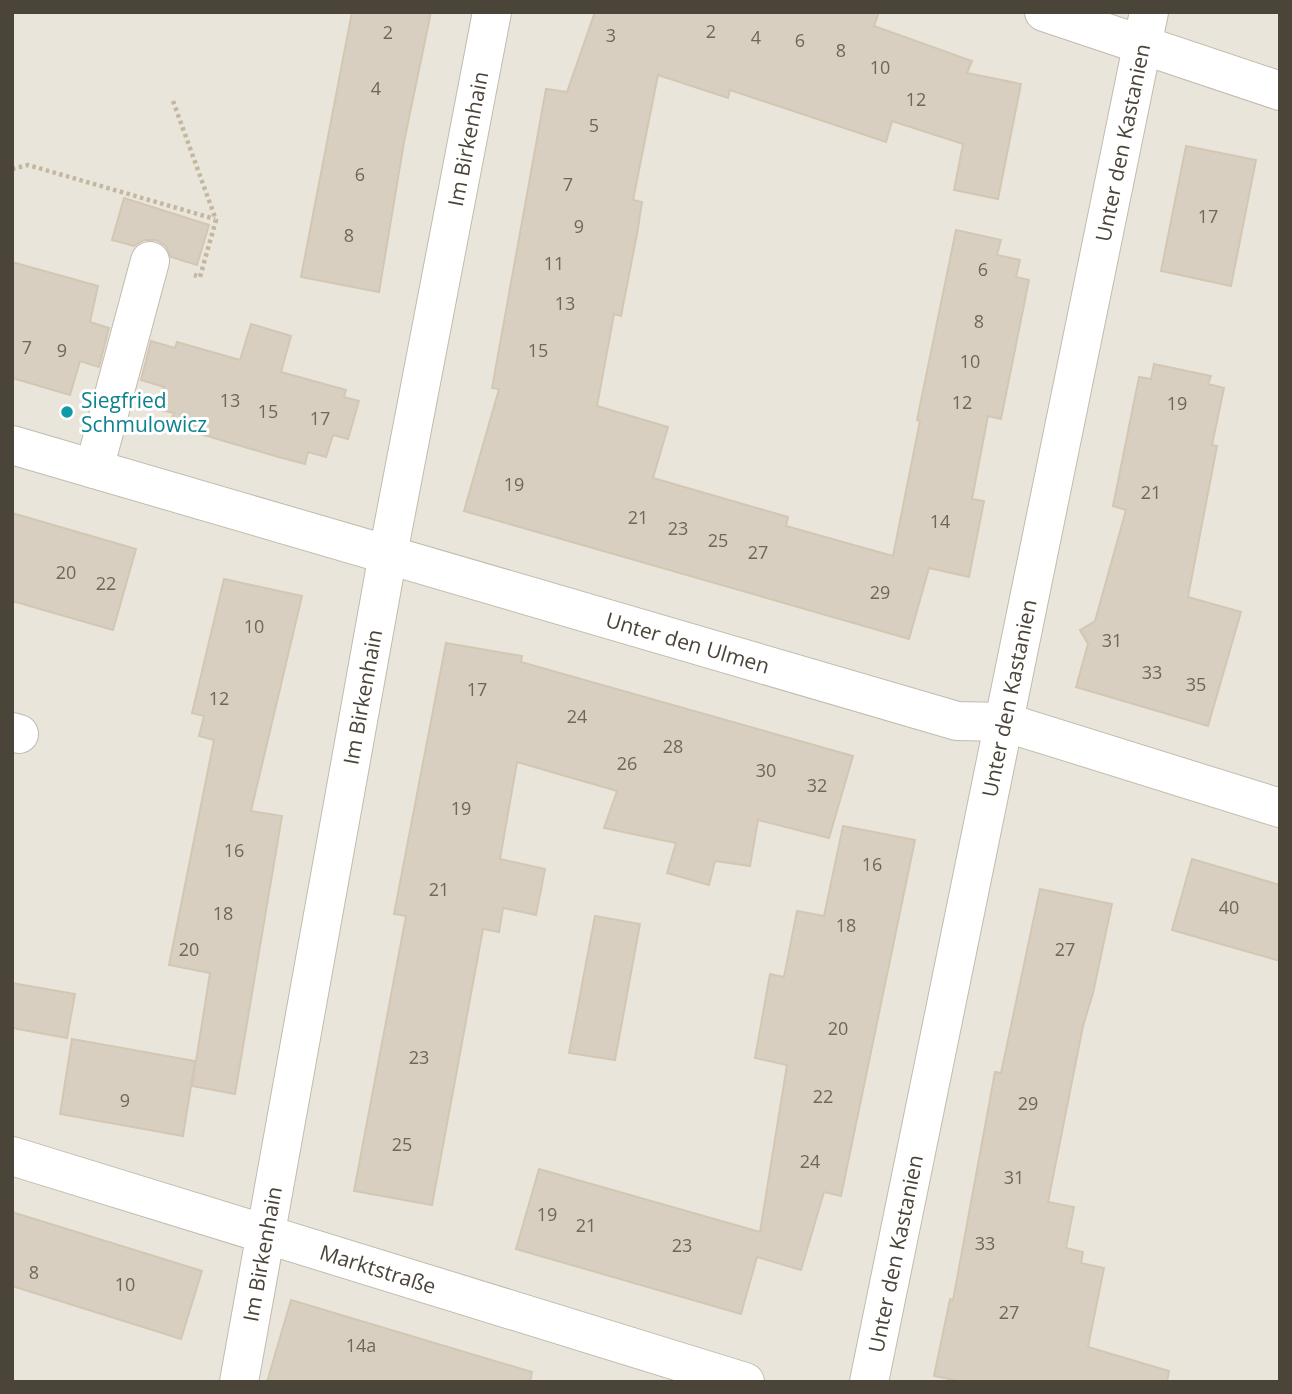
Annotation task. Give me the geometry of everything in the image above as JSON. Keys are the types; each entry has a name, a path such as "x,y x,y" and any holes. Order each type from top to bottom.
{"street":[{"name":"Im Birkenhain","path":"239,1382 388,554 492,12"},
{"path":"1044,12 1146,28 1280,91"},
{"name":"Unter den Kastanien","path":"869,1382 1146,28"},
{"path":"94,469 150,261"},
{"name":"Unter den Ulmen","path":"12,445 957,721 1004,722 1280,808"},
{"name":"Marktstraße","path":"12,1156 745,1382"}],"path":[{"path":"150,261 200,277 216,220 173,101"},
{"path":"12,169 27,165 216,220"}],"shaded area":[{"path":"12,12 1280,12 1280,1382 12,1382"}],"building":[{"path":"352,12 431,12 404,142 379,292 301,277"},
{"path":"595,12 879,12 874,26 972,61 967,73 1021,84 998,199 954,190 963,144 892,121 886,142 730,90 728,98 658,75 633,200 642,202 637,234 621,316 614,314 597,406 668,427 653,478 788,517 786,526 893,556 920,421 917,420 956,230 1001,240 997,255 1020,260 1016,277 1029,280 1001,419 988,416 972,499 984,501 969,577 929,568 909,639 464,511 499,389 492,388 546,89 567,92"},
{"path":"1186,146 1256,160 1231,286 1161,271"},
{"path":"124,198 209,225 197,265 171,257 166,246 156,240 144,240 134,246 112,240"},
{"path":"12,262 98,286 90,322 109,328 99,367 80,361 70,395 12,378"},
{"path":"251,324 291,336 281,372 346,390 344,397 359,401 348,439 333,435 326,457 308,452 305,464 275,456 170,425 174,413 157,409 164,387 141,380 151,341 175,348 177,342 240,360"},
{"path":"1154,364 1211,376 1208,384 1224,388 1212,445 1217,446 1188,597 1241,612 1208,726 1076,687 1088,644 1080,630 1095,621 1126,510 1113,506 1139,377 1151,379"},
{"path":"12,513 136,549 113,630 12,601"},
{"path":"224,579 302,596 251,811 282,816 235,1094 192,1086 210,973 169,965 214,740 199,736 204,716 192,713"},
{"path":"446,643 522,656 521,662 853,756 829,838 758,820 750,866 715,861 709,885 667,873 676,843 604,828 617,791 517,762 500,859 545,869 536,915 503,908 499,932 483,929 432,1205 354,1191 406,916 394,914"},
{"path":"843,826 915,840 841,1196 824,1192 801,1270 757,1257 741,1314 516,1249 539,1169 760,1232 787,1065 755,1058 770,974 784,977 797,911 824,916"},
{"path":"1192,859 1280,885 1280,961 1172,930"},
{"path":"1040,889 1112,904 1083,1026 1048,1202 1074,1207 1066,1248 1083,1252 1081,1263 1104,1268 1088,1347 1169,1371 1167,1382 964,1382 934,1376 950,1299 953,1300 995,1072 1001,1073"},
{"path":"595,916 640,924 615,1060 569,1053"},
{"path":"12,983 75,994 67,1038 12,1028"},
{"path":"72,1039 195,1061 183,1136 60,1114"},
{"path":"12,1212 202,1271 181,1339 12,1286"},
{"path":"291,1300 532,1372 530,1382 267,1382"}],"place":[{"name":"Siegfried Schmulowicz","path":"67,412"}]}
